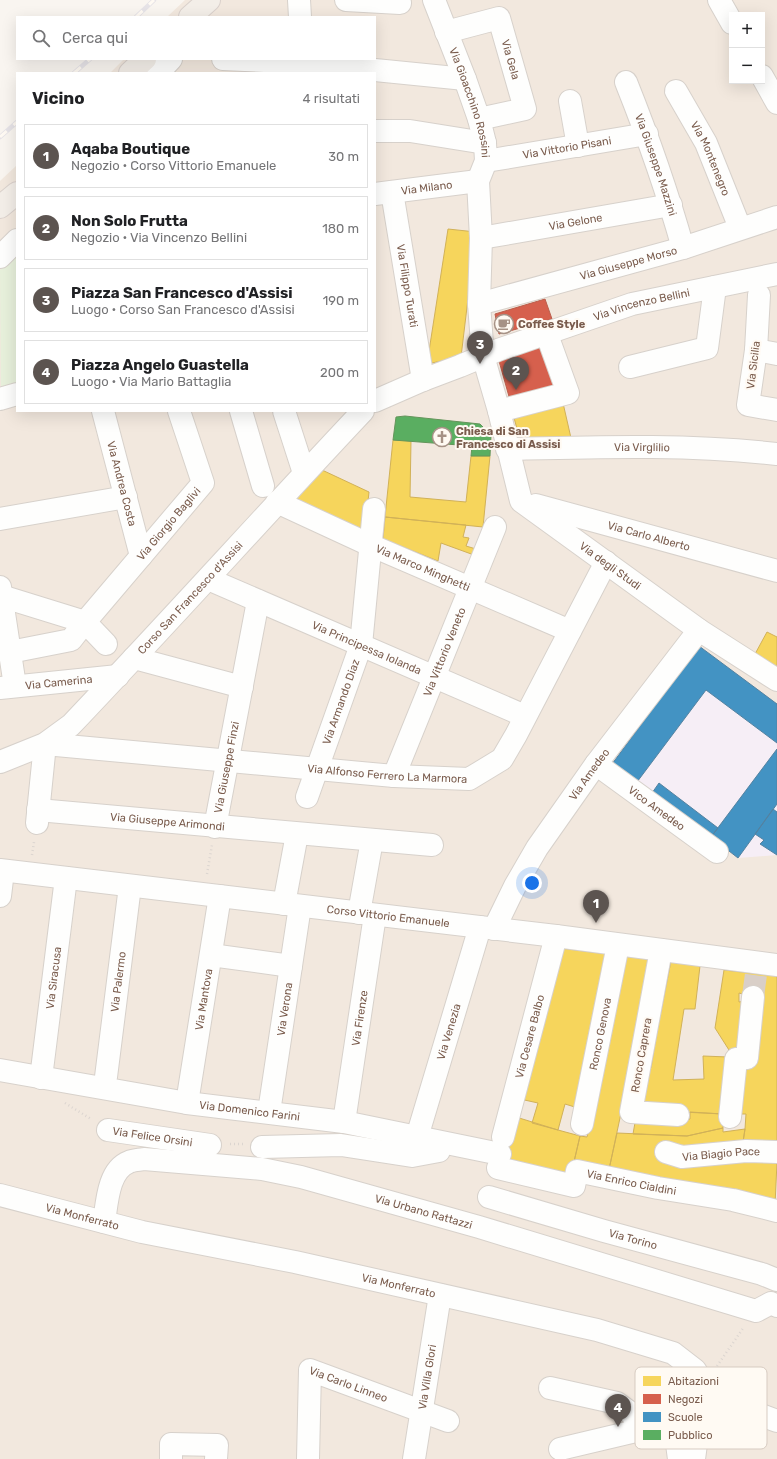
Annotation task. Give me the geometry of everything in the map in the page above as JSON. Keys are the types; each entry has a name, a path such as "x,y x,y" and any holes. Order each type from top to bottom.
{"main road":[{"path":"191,16 209,0"},
{"path":"131,72 144,60"},
{"path":"0,208 16,194"}],"street":[{"path":"299,0 300,16"},
{"path":"346,0 400,3"},
{"name":"Via Gioacchino Rossini","path":"434,0 479,119 486,152 478,181 481,238 479,304 491,353 499,411"},
{"path":"719,0 729,18"},
{"name":"Via Gela","path":"446,32 499,18 525,109 479,119"},
{"path":"159,72 170,60"},
{"path":"237,60 465,79"},
{"path":"765,81 777,103"},
{"name":"Via Giuseppe Mazzini","path":"626,82 647,134 671,205 683,248"},
{"name":"Via Montenegro","path":"676,91 706,143 740,228"},
{"path":"570,102 578,146"},
{"name":"Via Vittorio Pisani","path":"376,131 410,131 486,152 578,146 647,134"},
{"name":"Via Milano","path":"383,193 478,181"},
{"name":"Via Filippo Turati","path":"383,193 423,380"},
{"name":"Via Gelone","path":"481,238 671,205"},
{"name":"Via Giuseppe Morso","path":"479,304 683,248 777,217"},
{"path":"0,257 16,241"},
{"name":"Via Vincenzo Bellini","path":"423,380 546,332 632,304 777,274"},
{"path":"630,367 707,348 715,287"},
{"name":"Via Sicilia","path":"759,295 767,352 748,405 777,410"},
{"path":"521,501 507,449 499,411 568,393 546,332"},
{"path":"376,401 423,380"},
{"path":"0,399 16,394"},
{"name":"Via Andrea Costa","path":"103,412 141,556"},
{"name":"Via Giorgio Baglivi","path":"10,652 71,640 203,483 179,412"},
{"path":"241,412 264,486"},
{"path":"284,412 304,473"},
{"name":"Corso San Francesco d'Assisi","path":"0,762 45,744 71,725 362,412"},
{"name":"Via Virglilio","path":"507,449 625,446 736,449 777,454"},
{"path":"0,519 126,497"},
{"name":"Via degli Studi","path":"521,501 699,630 777,680"},
{"name":"Via Carlo Alberto","path":"521,501 777,571"},
{"name":"Via Marco Minghetti","path":"277,502 370,545 570,631"},
{"name":"Via Armando Diaz","path":"307,797 361,645 374,509"},
{"name":"Via Vittorio Veneto","path":"394,776 495,527"},
{"name":"Via Alfonso Ferrero La Marmora","path":"45,744 394,776 469,779 502,759 606,562"},
{"name":"Via Principessa Iolanda","path":"208,579 526,716"},
{"path":"8,687 10,652 1,591 85,622 106,644"},
{"name":"Via Giuseppe Finzi","path":"215,827 258,601"},
{"name":"Via Amedeo","path":"487,928 537,848 596,764 699,630"},
{"path":"134,658 242,687"},
{"name":"Via Camerina","path":"8,687 118,676"},
{"path":"37,817 45,744"},
{"name":"Vico Amedeo","path":"596,764 717,852"},
{"name":"Via Giuseppe Arimondi","path":"37,817 215,827 432,846"},
{"path":"292,905 297,834"},
{"path":"367,914 372,840"},
{"path":"0,896 2,870"},
{"name":"Corso Vittorio Emanuele","path":"2,870 556,936 660,950 763,967"},
{"name":"Via Siracusa","path":"41,1078 66,878"},
{"name":"Via Palermo","path":"106,1077 130,886"},
{"name":"Via Mantova","path":"187,1103 211,955 211,895"},
{"name":"Via Verona","path":"269,1112 291,966 292,905"},
{"name":"Via Firenze","path":"344,1122 367,914"},
{"name":"Via Venezia","path":"416,1136 487,928"},
{"name":"Via Cesare Balbo","path":"500,1153 556,936"},
{"name":"Ronco Genova","path":"582,1124 618,945"},
{"name":"Ronco Caprera","path":"660,950 631,1112 678,1115"},
{"path":"211,955 291,966"},
{"path":"730,1117 736,1059 747,1058 753,997"},
{"name":"Via Domenico Farini","path":"0,1070 187,1103 344,1122 500,1153"},
{"name":"Via Felice Orsini","path":"108,1130 210,1145"},
{"path":"262,1147 341,1144 412,1156 439,1151"},
{"name":"Via Biagio Pace","path":"666,1152 682,1157 746,1151 777,1152"},
{"name":"Via Enrico Cialdini","path":"500,1153 574,1186 577,1171 658,1188 733,1200 777,1211"},
{"name":"Via Urbano Rattazzi","path":"104,1222 110,1186 117,1171 128,1162 144,1159 262,1169 301,1177 479,1227 756,1311"},
{"name":"Via Monferrato","path":"0,1195 142,1232 295,1262 597,1330 673,1353 691,1367"},
{"name":"Via Torino","path":"489,1197 604,1231 762,1274 776,1275"},
{"name":"Via Villa Glori","path":"414,1459 440,1295"},
{"path":"756,1311 771,1303 777,1306"},
{"name":"Via Carlo Linneo","path":"308,1459 310,1370 448,1421"},
{"path":"550,1388 617,1403 635,1421"},
{"name":"Via Monferrato","path":"767,1417 777,1421"},
{"path":"560,1449 635,1422"},
{"path":"171,1459 171,1444 217,1445 216,1459"},
{"path":"678,1449 679,1459"},
{"path":"694,1459 695,1449"}],"path":[{"path":"30,874 37,817"},
{"name":"Via Giuseppe Finzi","path":"211,895 215,827"},
{"name":"Via Felice Orsini","path":"62,1101 108,1130"},
{"path":"716,1367 756,1311"}],"shaded area":[{"path":"185,0 777,0 777,1459 0,1459 0,181 16,166 16,412 376,412 376,72 111,72 123,60 376,60 376,16 168,16"},
{"path":"699,646 777,704 777,855 738,858 612,764"}],"green space":[{"path":"16,254 16,383 1,387 0,270"}],"building: Abitazioni":[{"path":"448,229 476,232 461,357 427,364"},
{"path":"563,403 571,438 520,440 513,414"},
{"path":"393,440 411,441 410,497 466,502 471,456 490,456 483,527 385,517"},
{"path":"322,470 369,492 365,532 292,502"},
{"path":"385,517 466,525 463,537 469,538 466,546 476,549 474,555 441,543 438,561 383,539"},
{"path":"767,632 777,637 777,669 755,654"},
{"path":"560,948 607,954 578,1108 565,1104 558,1130 532,1123 538,1103 520,1099"},
{"path":"624,955 654,959 608,1174 573,1166 580,1136 587,1137 600,1081"},
{"path":"671,961 700,966 695,1009 684,1009 673,1080 704,1079 703,1056 728,1057 723,1114 642,1110 645,1066 651,1068 656,1037 652,1015 660,1016"},
{"path":"724,970 777,976 777,1148 743,1142 746,1114 737,1114 753,997 739,993 739,1002 745,1001 744,1049 729,1050 715,1028"},
{"path":"690,1112 723,1114 723,1128 687,1136 633,1134 636,1117 690,1119"},
{"path":"516,1117 580,1136 573,1166 564,1181 503,1166"},
{"path":"723,1128 723,1132 745,1129 743,1142 777,1162 775,1205 608,1174 617,1133 687,1136"}],"building: Negozi":[{"path":"545,299 552,319 499,334 495,314"},
{"path":"545,343 563,384 510,400 499,361"}],"building: Scuole":[{"path":"699,646 777,704 777,743 706,690 637,782 612,764"},
{"path":"777,749 777,804 738,858 711,837"},
{"path":"659,783 718,828 711,837 652,793"},
{"path":"773,809 777,812 777,855 760,844 764,840 755,834"}],"building: Pubblico":[{"name":"Chiesa di San Francesco di Assisi","path":"405,416 480,424 491,435 490,456 471,456 472,446 393,440 396,417"}],"tunnel":[{"path":"753,997 756,974"}],"railway":[{"path":"137,16 154,0"},
{"path":"75,72 89,60"},
{"path":"0,137 16,123"}],"place":[{"name":"Coffee Style","path":"504,324"},
{"name":"Piazza San Francesco d'Assisi","path":"480,364"},
{"name":"Non Solo Frutta","path":"516,390"},
{"name":"Chiesa di San Francesco di Assisi","path":"442,437"},
{"name":"Aqaba Boutique","path":"596,923"},
{"name":"Piazza Angelo Guastella","path":"618,1427"}]}
